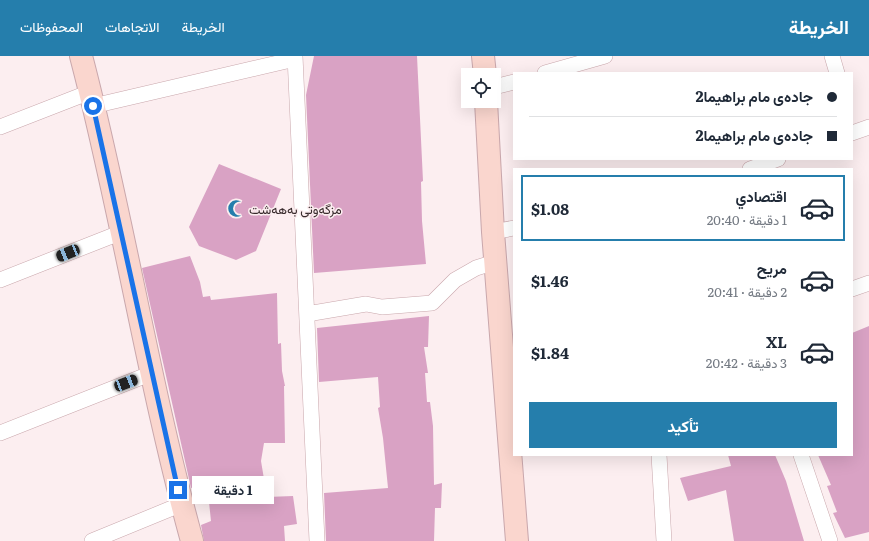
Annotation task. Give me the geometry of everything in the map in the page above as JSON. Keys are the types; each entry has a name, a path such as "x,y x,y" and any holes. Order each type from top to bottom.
{"street":[{"path":"81,56 122,232 152,373 192,541"},
{"path":"483,56 484,68"},
{"path":"549,72 605,56"},
{"path":"832,56 837,72"},
{"path":"0,127 92,99 295,58 317,541"},
{"path":"501,85 513,82"},
{"path":"486,108 495,262 517,541"},
{"path":"753,168 775,160"},
{"path":"493,232 513,228"},
{"path":"0,280 122,232"},
{"path":"307,314 366,304 382,307 432,303 455,280 476,268 495,262"},
{"path":"853,288 869,282"},
{"path":"0,433 152,373"},
{"path":"659,456 664,541"},
{"path":"801,456 830,541"},
{"path":"92,541 182,504"}],"building":[{"path":"314,56 417,56 423,181 421,182 422,221 426,264 314,273 306,95"},
{"name":"مزگەوتی بەهەشت","path":"219,164 281,189 256,251 236,260 199,246 189,227"},
{"path":"190,256 200,282 203,297 210,296 211,300 277,293 278,344 281,343 282,371 285,386 285,443 264,443 261,461 267,497 293,496 297,524 284,526 285,541 204,541 201,525 211,521 207,483 191,488 142,268"},
{"path":"429,316 428,347 424,347 428,373 425,373 427,402 430,402 433,426 434,485 442,483 441,508 435,508 434,541 326,541 324,493 388,488 383,438 378,408 380,407 378,377 319,382 317,328"},
{"path":"869,326 869,532 845,538 833,513 837,512 827,486 831,485 818,456 853,456 853,333"},
{"path":"728,456 775,456 786,481 804,541 734,541 726,490 688,501 680,478 731,466"}],"place":[{"name":"مزگەوتی بەهەشت","path":"236,208"}],"route":[{"path":"93,106 140,312 178,490"}]}
